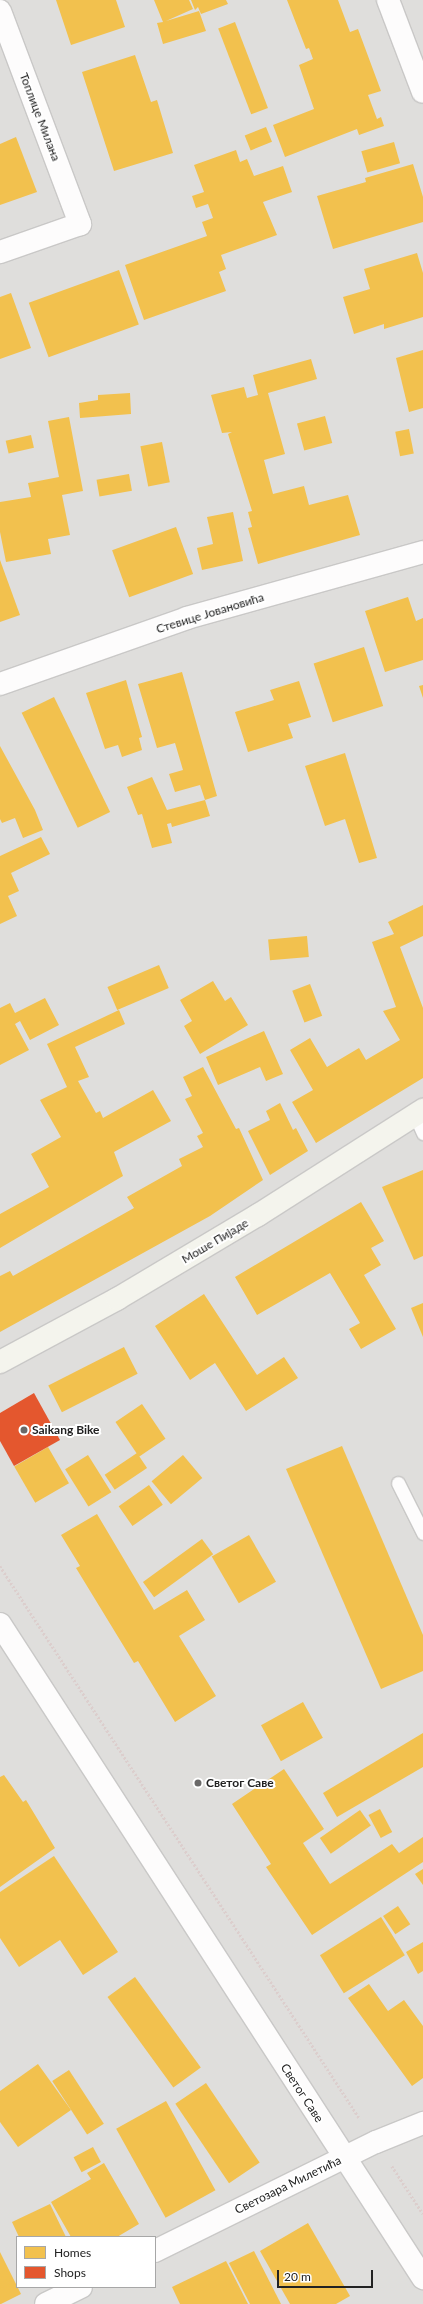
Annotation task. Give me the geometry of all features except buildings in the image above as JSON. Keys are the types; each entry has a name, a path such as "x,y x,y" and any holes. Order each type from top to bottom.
{"main road":[{"name":"Моше Пијаде","path":"0,1362 117,1299 420,1119"}],"street":[{"path":"388,0 423,92"},
{"name":"Топлице Милана","path":"0,11 80,224 0,252"},
{"name":"Стевице Јовановића","path":"0,684 188,618 423,552"},
{"name":"Светог Саве","path":"0,1624 423,2278"},
{"name":"Светозара Милетића","path":"156,2250 376,2142 423,2123"},
{"path":"46,2304 79,2288"}],"lane":[{"path":"398,1483 423,1533"}],"path":[{"path":"0,1566 423,2214"}],"shaded area":[{"path":"0,0 423,0 423,2304 0,2304"}],"place":[{"name":"Saikang Bike","path":"24,1430"},
{"name":"Светог Саве","path":"198,1783"}]}
